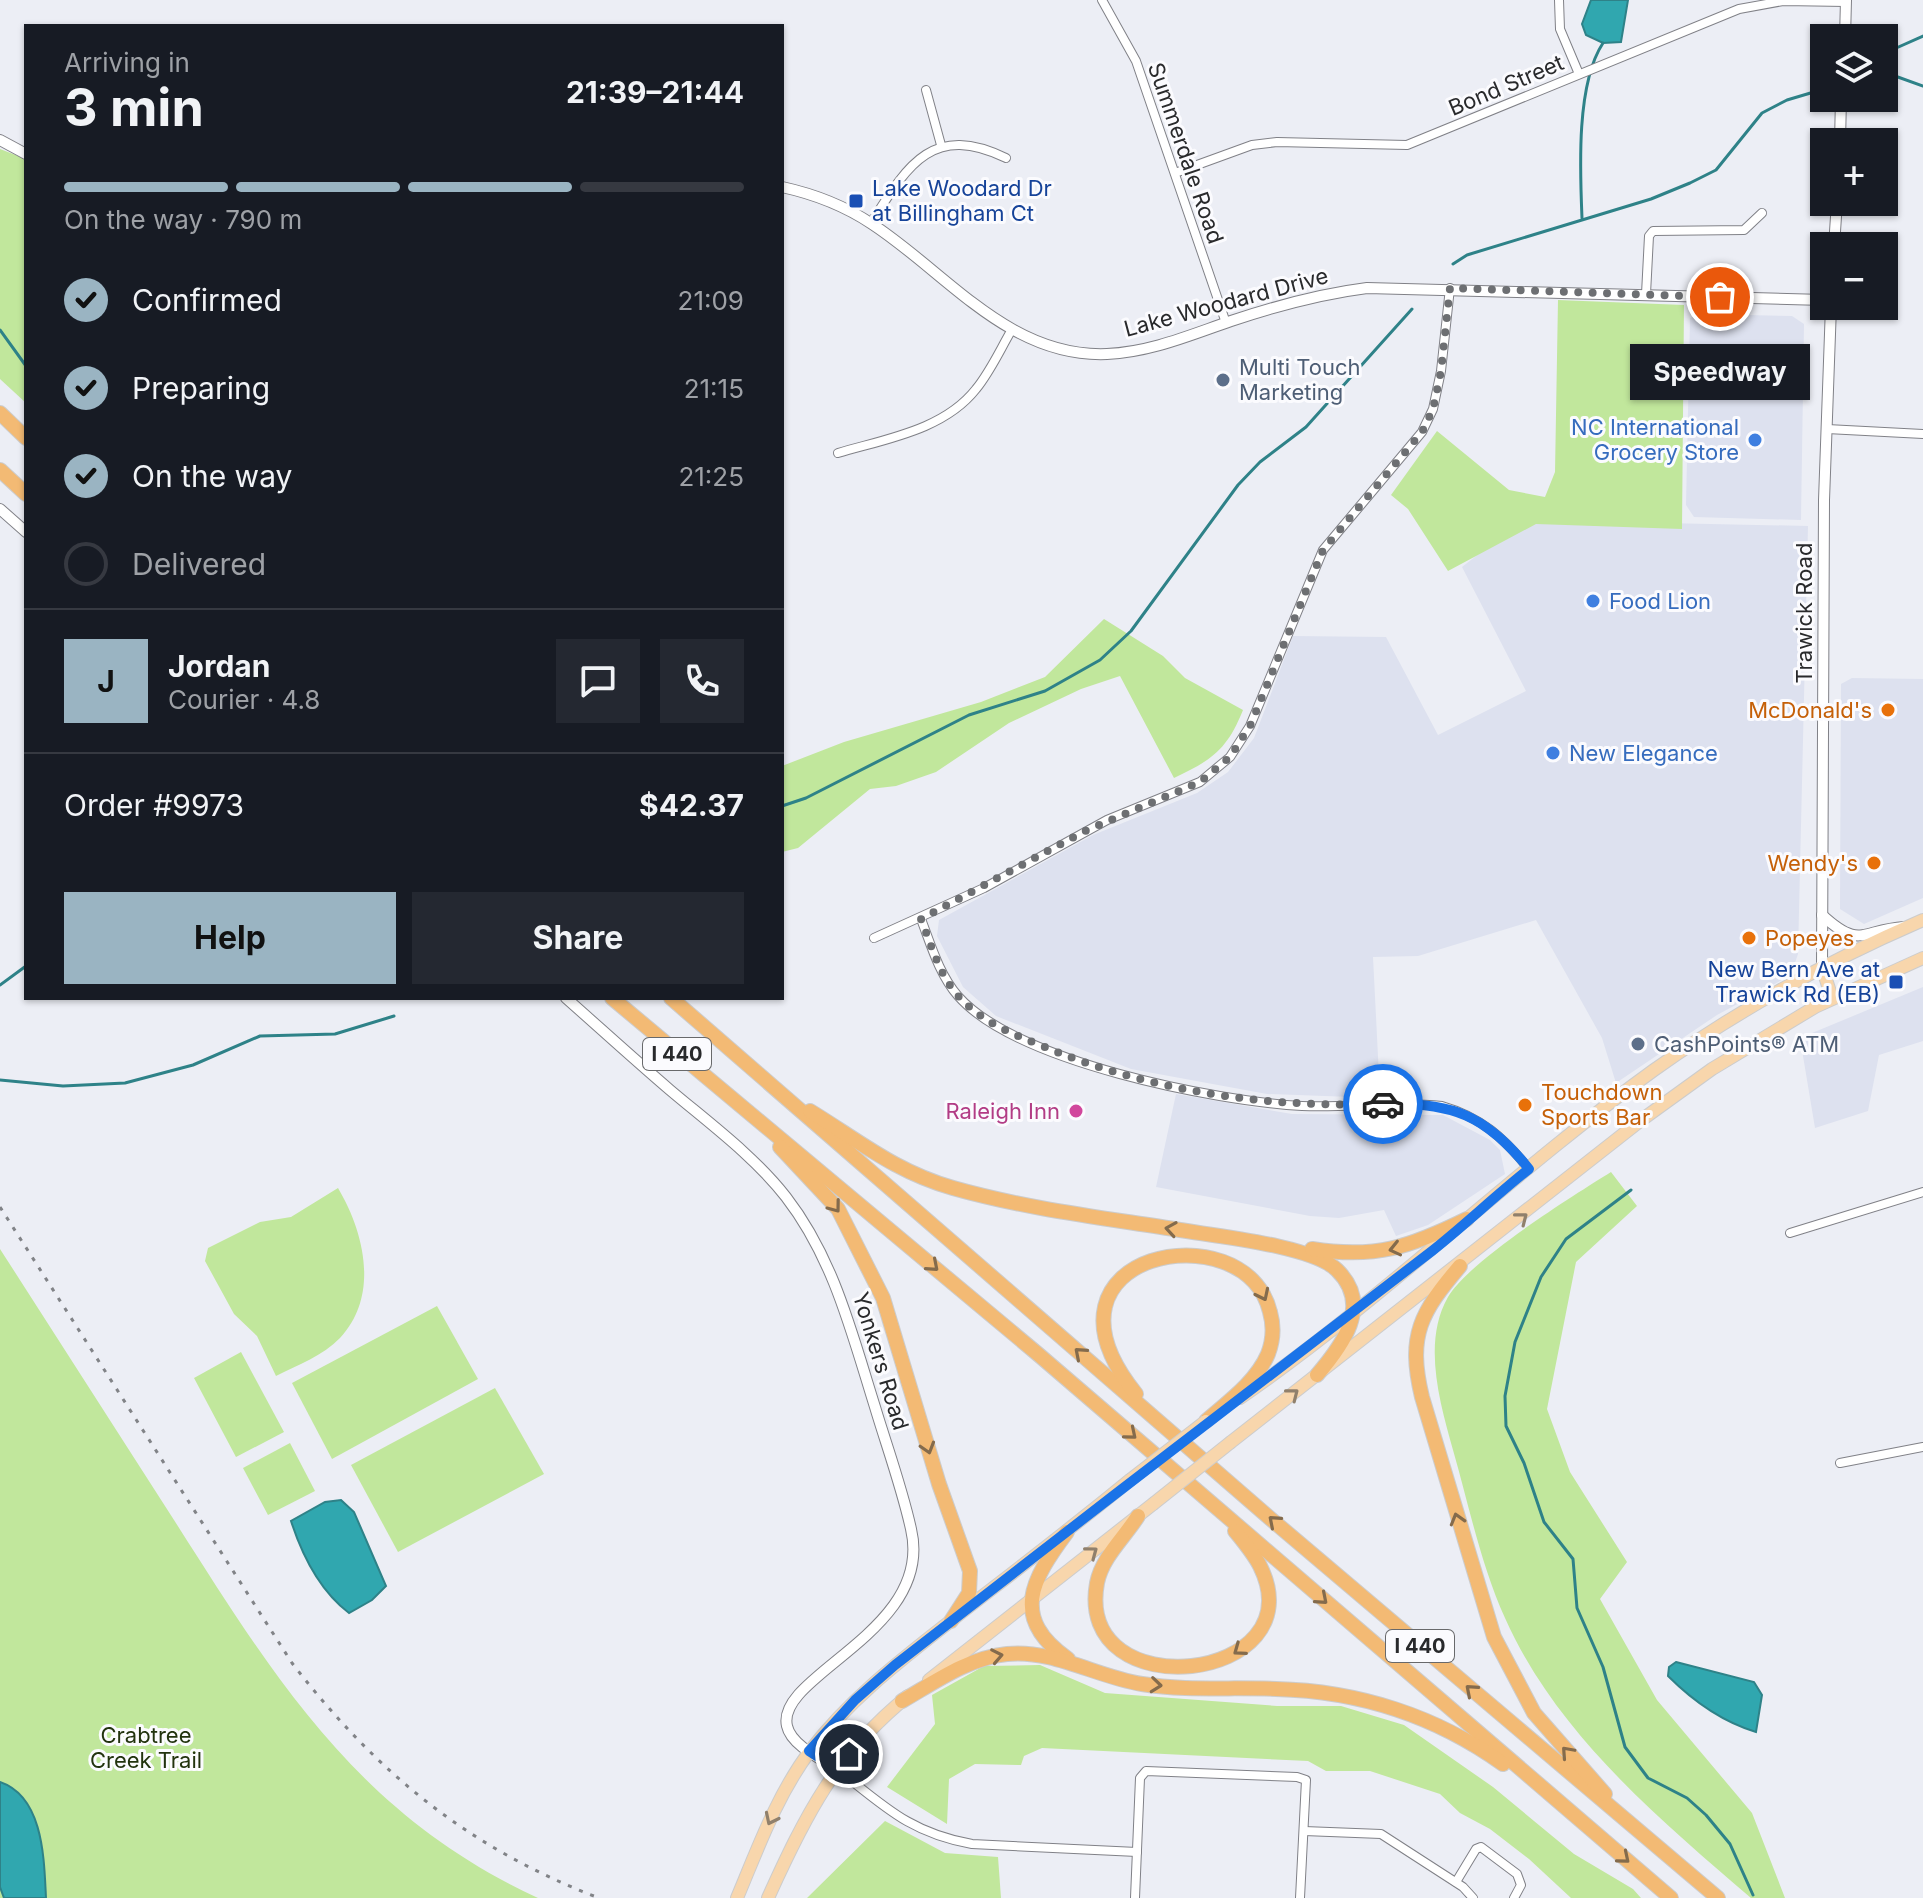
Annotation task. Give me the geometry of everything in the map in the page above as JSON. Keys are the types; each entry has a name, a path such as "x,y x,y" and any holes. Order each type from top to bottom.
{"highway":[{"path":"0,413 24,436"},
{"path":"0,470 24,492"},
{"name":"I 440","path":"614,1000 743,1110 828,1176 1671,1898"},
{"name":"I 440","path":"673,1000 776,1093 1159,1423 1718,1898"},
{"path":"776,1093 813,1112 884,1161 949,1187 1033,1205 1345,1254 1378,1253 1418,1243 1467,1219"},
{"path":"743,1110 838,1209 883,1298 948,1511 970,1571 969,1593 951,1621"},
{"path":"1248,1241 1313,1256 1331,1265 1349,1287 1353,1311 1344,1343 1317,1375"},
{"path":"1159,1423 1111,1360 1102,1321 1111,1290 1125,1274 1145,1263 1176,1256 1210,1258 1238,1267 1257,1282 1272,1318 1271,1343 1263,1362 1241,1390 1206,1421"},
{"path":"1460,1266 1422,1315 1415,1361 1422,1397 1478,1592 1500,1649 1534,1713 1638,1830"},
{"path":"1138,1516 1101,1571 1096,1592 1099,1615 1108,1635 1125,1653 1143,1662 1179,1668 1221,1661 1239,1652 1253,1638 1266,1609 1260,1566 1221,1511"},
{"path":"1067,1532 1037,1576 1031,1600 1033,1618 1044,1641 1080,1668"},
{"path":"902,1701 967,1664 1001,1655 1040,1655 1142,1684 1292,1690 1381,1705 1454,1733 1578,1818"}],"main road":[{"path":"738,1896 776,1809 809,1751 868,1688 1206,1421 1272,1376 1529,1169 1688,1047 1822,967 1923,920"},
{"path":"768,1898 812,1805 837,1769 902,1701 1681,1091 1795,1018 1832,998 1923,958"},
{"path":"1822,967 1832,998"}],"street":[{"name":"Summerdale Road","path":"1102,0 1136,61 1226,323"},
{"path":"1559,0 1560,29 1579,74"},
{"name":"Bond Street","path":"1175,173 1252,145 1277,142 1407,145 1739,9 1783,1 1846,1"},
{"path":"1845,24 1846,1"},
{"path":"926,90 941,145"},
{"path":"0,140 24,153"},
{"path":"871,223 903,171 941,145 977,147 1006,158"},
{"name":"Lake Woodard Drive","path":"784,188 827,201 871,223 1011,331 1060,349 1106,354 1150,348 1294,301 1342,291 1392,287 1810,300"},
{"path":"1646,294 1649,236 1653,231 1744,230 1762,213"},
{"path":"874,938 921,919 1085,831 1200,782 1230,757 1250,726 1323,550 1422,432 1433,409 1441,371 1450,288"},
{"name":"Trawick Road","path":"1822,967 1831,320"},
{"path":"838,453 917,429 959,406 979,387 1011,331"},
{"path":"1827,429 1923,434"},
{"path":"0,509 24,530"},
{"path":"1822,915 1843,934 1853,937 1906,927"},
{"path":"921,919 950,986 981,1016 1015,1036 1109,1072 1277,1104 1442,1106 1461,1111 1495,1131 1529,1169"},
{"name":"Yonkers Road","path":"568,1000 777,1187 820,1251 848,1322 906,1511 915,1555 907,1588 896,1605 806,1689 788,1711 786,1722 790,1734 837,1769"},
{"path":"1790,1233 1923,1192"},
{"path":"1840,1463 1923,1447"},
{"path":"837,1769 909,1824 947,1840 972,1844 1137,1852"},
{"path":"1135,1898 1140,1778 1146,1771 1297,1777 1306,1780 1300,1898"},
{"path":"1304,1831 1381,1834 1456,1882 1473,1898"},
{"path":"1456,1882 1476,1849 1481,1847 1517,1874 1521,1885 1514,1898"}],"shaded area":[{"path":"1701,314 1792,316 1804,324 1801,520 1694,517 1686,505 1690,318"},
{"path":"1522,520 1808,526 1798,954 1791,975 1717,1015 1616,1083 1602,1038 1536,920 1418,956 1373,957 1380,1096 1352,1097 1267,1094 1131,1069 996,1016 963,987 937,936 939,920 1093,835 1197,793 1228,772 1254,738 1293,636 1386,637 1438,735 1526,691 1462,567"},
{"path":"1852,678 1923,679 1923,898 1864,924 1840,909 1841,684"},
{"path":"1923,987 1923,1041 1879,1055 1868,1111 1815,1128 1800,1038"},
{"path":"1176,1094 1292,1114 1443,1115 1490,1140 1500,1150 1505,1174 1428,1225 1396,1236 1384,1210 1339,1218 1310,1216 1156,1187"}],"green space":[{"path":"0,149 24,158 24,401 0,379"},
{"path":"1558,300 1684,305 1682,529 1536,524 1448,571 1408,509 1391,495 1437,431 1509,490 1545,497 1555,472"},
{"path":"1104,619 1163,656 1185,678 1243,710 1231,735 1217,752 1174,778 1120,676 1081,689 1009,723 936,772 896,786 870,789 798,848 784,852 784,765 844,742 981,702 1045,677"},
{"path":"1611,1172 1637,1206 1576,1262 1547,1409 1570,1472 1627,1562 1600,1599 1657,1700 1752,1813 1785,1898 1751,1898 1680,1837 1612,1771 1552,1699 1526,1660 1497,1598 1476,1535 1443,1413 1435,1353 1440,1315 1448,1297 1477,1265 1499,1248"},
{"path":"338,1188 361,1243 364,1283 360,1303 340,1338 318,1355 276,1376 257,1336 234,1314 205,1261 208,1248 260,1222 291,1217"},
{"name":"Crabtree Creek Trail","path":"0,1249 248,1635 326,1738 370,1784 419,1826 475,1864 538,1898 0,1898"},
{"path":"437,1306 478,1379 332,1459 292,1383"},
{"path":"241,1352 284,1432 236,1457 194,1378"},
{"path":"495,1388 544,1474 398,1552 351,1465"},
{"path":"290,1443 315,1491 268,1515 243,1468"},
{"path":"1040,1665 1105,1693 1277,1706 1341,1706 1404,1725 1493,1787 1574,1854 1633,1889 1641,1898 1571,1898 1529,1859 1490,1829 1460,1813 1440,1794 1370,1771 1326,1771 1308,1761 1042,1748 1024,1756 1021,1765 975,1764 949,1779 947,1824 887,1787 935,1724 932,1695 984,1666"},
{"path":"885,1821 945,1853 998,1857 1001,1898 807,1898"}],"water":[{"path":"1591,0 1628,0 1621,42 1603,43 1586,35 1582,24"},
{"path":"341,1500 354,1512 386,1586 372,1600 349,1613 329,1594 313,1572 291,1521 325,1502"},
{"path":"1676,1662 1754,1682 1762,1695 1756,1732 1720,1716 1678,1685 1668,1676 1669,1667"},
{"path":"0,1782 15,1790 33,1815 42,1849 46,1898 4,1898 0,1887"}],"waterway":[{"path":"1898,47 1923,36"},
{"path":"1582,218 1584,104 1594,60 1603,43"},
{"path":"1898,77 1923,86"},
{"path":"1453,264 1467,255 1651,199 1690,183 1716,170 1762,113 1787,100 1810,93"},
{"path":"784,805 806,798 969,715 1045,691 1100,660 1131,631 1238,485 1260,462 1306,427 1412,309"},
{"path":"0,330 24,363"},
{"path":"0,985 24,967"},
{"path":"0,1080 63,1086 125,1083 193,1065 260,1036 335,1034 394,1016"},
{"path":"1631,1190 1566,1239 1541,1277 1515,1342 1505,1396 1506,1426 1524,1463 1544,1522 1573,1559 1577,1608 1603,1667 1625,1747 1648,1778 1687,1798 1706,1815 1730,1844 1753,1895"}],"railway":[{"path":"0,1207 292,1663 324,1703 392,1773 467,1831 508,1856 599,1898"}],"way so far":[{"path":"1383,1104 1277,1104 1153,1082 1109,1072 1015,1036 981,1016 950,986 921,919 1107,820 1200,782 1230,757 1250,726 1323,550 1415,445 1433,409 1441,371 1450,288 1720,297"}],"place":[{"name":"Lake Woodard Dr at Billingham Ct","path":"856,201"},
{"name":"Speedway","path":"1720,297"},
{"name":"Multi Touch Marketing","path":"1223,380"},
{"name":"NC International Grocery Store","path":"1755,440"},
{"name":"Food Lion","path":"1593,601"},
{"name":"McDonald's","path":"1888,710"},
{"name":"New Elegance","path":"1553,753"},
{"name":"Wendy's","path":"1874,863"},
{"name":"Popeyes","path":"1749,938"},
{"name":"New Bern Ave at Trawick Rd (EB)","path":"1896,982"},
{"name":"CashPoints® ATM","path":"1638,1044"},
{"name":"Touchdown Sports Bar","path":"1525,1105"},
{"name":"Raleigh Inn","path":"1076,1111"}],"route":[{"path":"849,1754 837,1769 809,1751 855,1700 895,1665 1206,1421 1272,1376 1435,1249 1529,1169 1495,1131 1461,1111 1442,1106 1383,1104"}]}
